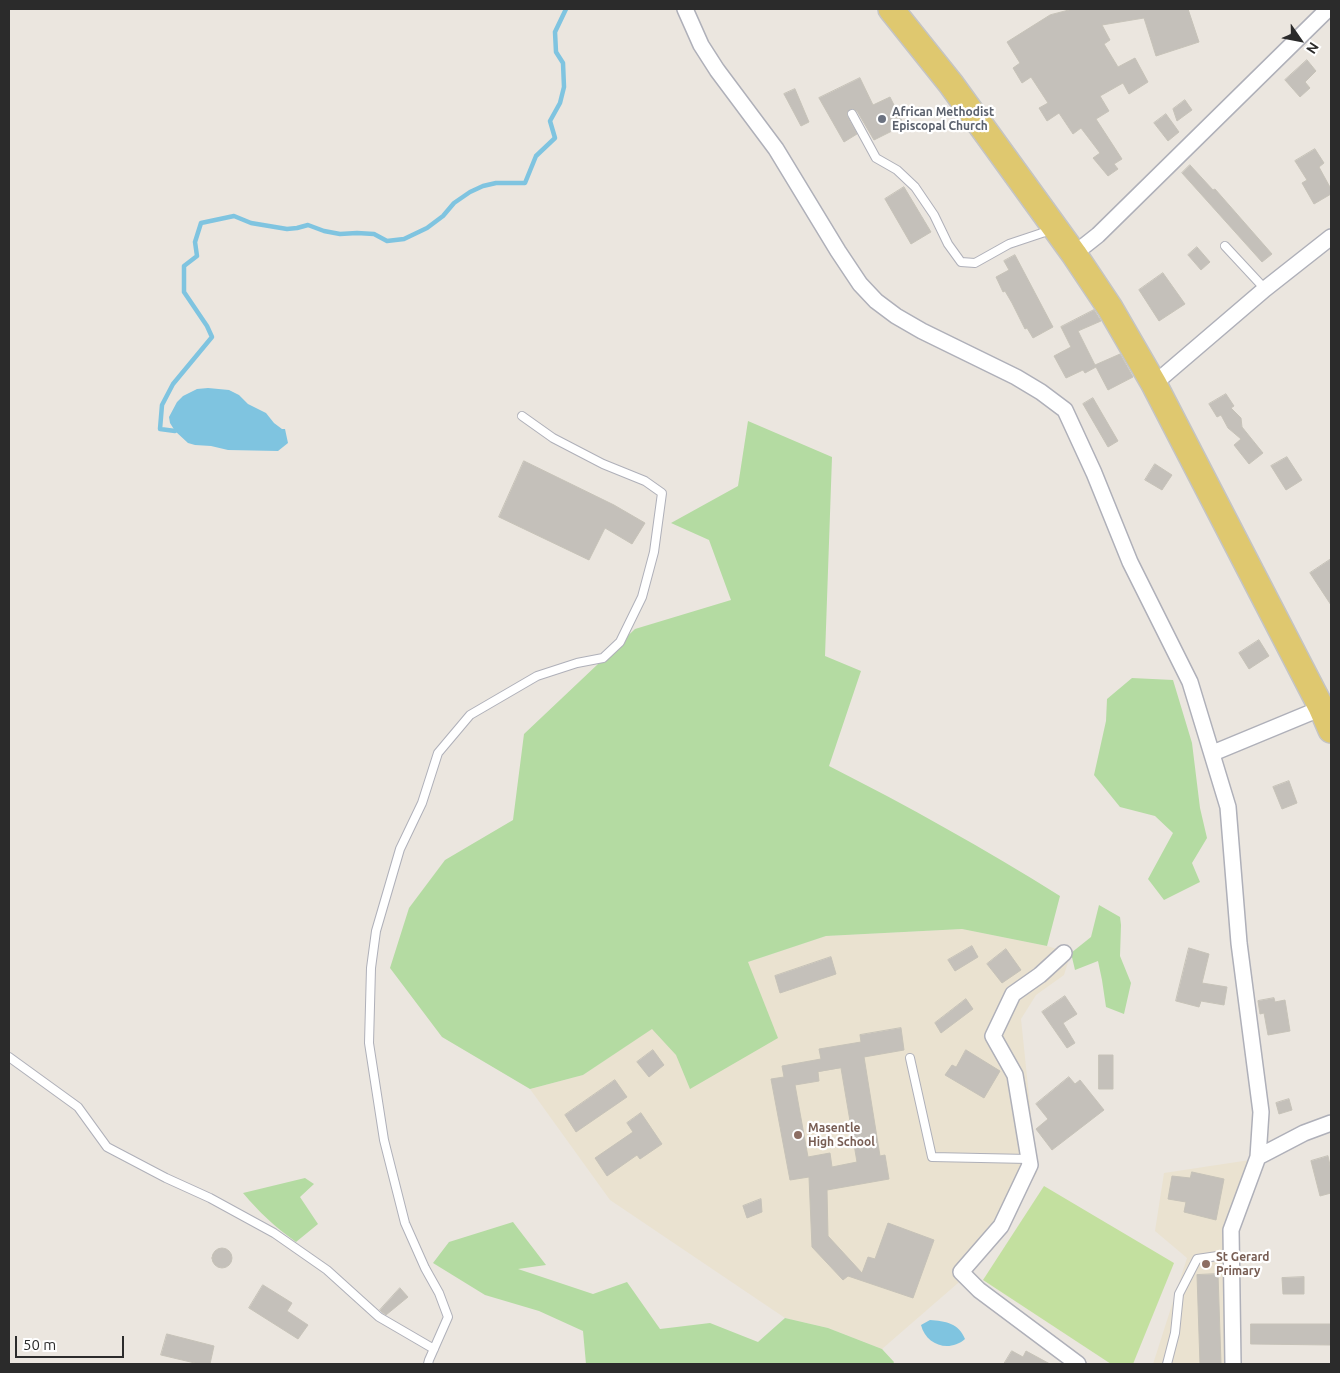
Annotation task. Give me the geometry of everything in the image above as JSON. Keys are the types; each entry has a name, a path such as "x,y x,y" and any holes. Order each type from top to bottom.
{"main road":[{"path":"891,9 951,84 1074,254 1110,308 1154,384 1326,706 1331,730"}],"street":[{"path":"685,9 701,45 717,70 776,149 838,251 860,284 876,301 896,316 922,331 1016,377 1041,392 1064,410 1094,472 1130,562 1190,682 1228,806 1239,943 1261,1112 1258,1157 1231,1230 1233,1364"},
{"path":"1074,254 1098,235 1328,9"},
{"path":"1154,384 1265,289 1331,237"},
{"path":"1213,753 1326,706"},
{"path":"1064,953 1040,975 1013,994 993,1036 1015,1075 1030,1166 1001,1226 961,1272 979,1290 1078,1364"},
{"path":"1258,1157 1304,1133 1331,1123"}],"lane":[{"path":"852,114 876,158 897,170 915,187 934,215 948,244 961,262 975,263 1009,244 1055,229"},
{"path":"1225,246 1265,289"},
{"path":"428,1364 448,1317 439,1293 425,1268 405,1224 384,1140 369,1043 371,968 376,931 400,849 422,802 438,753 470,715 537,676 577,663 603,658 620,642 642,597 654,552 662,493 645,481 603,464 553,438 522,416"},
{"path":"9,1057 78,1107 107,1147 166,1178 210,1198 274,1233 327,1270 379,1317 434,1349"},
{"path":"910,1058 932,1157 1029,1159"},
{"path":"1167,1364 1174,1334 1179,1294 1197,1259 1231,1254"}],"shaded area":[{"name":"Masentle High School","path":"962,929 1047,946 1071,953 1064,975 1036,995 1021,1019 1037,1173 973,1270 882,1349 828,1328 785,1318 610,1200 530,1089 583,1075 748,962 826,936"},
{"name":"St Gerard Primary","path":"1250,1160 1225,1225 1230,1364 1153,1364 1187,1258 1155,1231 1164,1173"}],"green space":[{"path":"748,421 832,457 825,656 861,671 829,766 946,828 1060,896 1047,946 962,929 826,936 748,962 778,1038 690,1089 676,1055 652,1029 583,1075 530,1089 442,1037 390,968 409,908 445,860 513,820 524,734 635,629 731,600 709,540 671,523 738,486"},
{"path":"1132,678 1173,680 1192,743 1200,808 1207,838 1192,863 1200,882 1164,900 1148,879 1173,833 1155,816 1120,807 1094,775 1106,721 1107,699"},
{"path":"1099,905 1120,917 1120,956 1131,983 1124,1014 1106,1007 1098,961 1075,970 1071,953 1091,937"},
{"path":"305,1178 314,1184 300,1197 318,1224 296,1242 255,1207 243,1193"},
{"path":"1044,1186 1174,1263 1133,1364 1111,1364 983,1280"},
{"path":"513,1222 546,1265 518,1269 593,1294 627,1282 660,1329 710,1323 758,1342 785,1318 828,1328 882,1349 894,1362 893,1364 586,1364 583,1331 539,1311 485,1295 433,1263 449,1242"}],"water":[{"path":"197,389 229,390 239,395 248,404 266,413 274,423 285,429 288,443 278,451 228,450 188,443 175,431 169,417 177,402 183,396"},
{"path":"930,1320 946,1322 955,1326 965,1339 952,1346 939,1345 933,1342 928,1338 921,1325"}],"building":[{"path":"1073,9 1188,9 1199,42 1156,56 1144,18 1102,25 1110,40 1104,44 1118,67 1135,58 1148,82 1129,94 1123,83 1100,96 1109,111 1096,119 1122,159 1114,164 1118,169 1108,176 1093,158 1100,153 1081,128 1073,134 1059,113 1047,121 1039,108 1048,103 1031,77 1022,83 1013,68 1020,63 1007,42 1050,15"},
{"path":"1307,60 1316,71 1305,82 1310,88 1300,97 1285,80"},
{"path":"860,78 873,105 890,97 904,125 874,140 857,111 850,109 847,112 847,116 857,134 844,142 819,98"},
{"path":"795,89 809,122 801,126 784,94"},
{"path":"1185,100 1192,110 1177,121 1173,109"},
{"path":"1166,114 1179,132 1168,141 1154,123"},
{"path":"1315,149 1324,163 1319,167 1331,189 1331,194 1314,204 1302,183 1307,180 1295,161"},
{"path":"1190,165 1213,190 1215,189 1272,254 1262,262 1182,173"},
{"path":"904,187 931,232 911,244 885,199"},
{"path":"1197,247 1210,262 1201,270 1188,255"},
{"path":"1015,255 1053,327 1033,338 1027,328 1025,329 996,277 1009,270 1004,261"},
{"path":"1163,273 1185,304 1159,321 1139,290"},
{"path":"1094,310 1101,321 1078,331 1095,365 1120,354 1133,377 1108,390 1096,367 1085,373 1083,370 1066,378 1054,356 1071,347 1061,327"},
{"path":"1226,394 1234,406 1231,408 1241,418 1242,427 1263,453 1249,464 1234,445 1241,439 1228,428 1221,415 1217,417 1209,404"},
{"path":"1093,398 1118,441 1108,447 1083,404"},
{"path":"1287,457 1302,480 1286,490 1271,466"},
{"path":"524,461 614,505 645,523 632,544 605,528 589,560 499,517"},
{"path":"1155,464 1172,475 1162,490 1145,480"},
{"path":"1331,559 1331,605 1310,573"},
{"path":"1259,640 1269,656 1249,669 1239,653"},
{"path":"1289,781 1297,803 1282,809 1273,787"},
{"path":"972,946 978,957 955,971 948,960"},
{"path":"1189,948 1209,954 1202,983 1227,987 1224,1005 1201,1001 1199,1007 1176,1001"},
{"path":"1006,949 1021,970 1002,983 987,964"},
{"path":"831,957 836,974 780,993 775,976"},
{"path":"1065,996 1077,1014 1063,1023 1075,1043 1067,1048 1042,1012"},
{"path":"1274,998 1275,1002 1285,1000 1290,1031 1268,1035 1264,1013 1260,1014 1258,1001"},
{"path":"966,999 973,1009 941,1033 935,1023"},
{"path":"901,1028 904,1050 864,1057 880,1156 885,1155 889,1179 827,1190 828,1236 862,1273 868,1257 875,1259 888,1223 934,1240 913,1298 848,1276 843,1280 812,1247 809,1177 790,1180 771,1079 784,1077 782,1066 821,1059 819,1049 861,1042 860,1035","holes":["841,1068 857,1162 832,1167 830,1153 808,1157 795,1085 819,1081 818,1072"]},
{"path":"653,1050 664,1065 649,1077 637,1062"},
{"path":"966,1050 1000,1071 984,1098 945,1075 952,1065 956,1067"},
{"path":"1099,1055 1113,1055 1113,1089 1099,1089"},
{"path":"1069,1077 1075,1084 1080,1080 1104,1110 1052,1150 1036,1129 1048,1119 1036,1104"},
{"path":"615,1080 627,1097 576,1132 565,1115"},
{"path":"1289,1099 1292,1110 1279,1114 1276,1103"},
{"path":"641,1113 662,1144 640,1159 637,1155 607,1176 595,1158 633,1132 627,1123"},
{"path":"1328,1156 1331,1170 1331,1193 1320,1196 1311,1161"},
{"path":"1192,1172 1224,1179 1216,1220 1184,1212 1186,1202 1168,1199 1172,1176 1190,1178"},
{"path":"761,1199 762,1212 747,1218 743,1206"},
{"path":"222,1248 229,1251 232,1258 229,1265 222,1268 215,1265 212,1258 215,1251"},
{"path":"1218,1274 1221,1364 1200,1364 1197,1275"},
{"path":"1304,1277 1304,1294 1283,1294 1282,1278"},
{"path":"263,1285 292,1303 287,1311 308,1325 298,1339 249,1308"},
{"path":"400,1288 408,1297 386,1315 380,1310"},
{"path":"1251,1324 1331,1324 1331,1345 1251,1344"},
{"path":"167,1334 214,1346 210,1364 199,1364 161,1355"},
{"path":"1012,1351 1023,1357 1026,1351 1050,1364 1004,1364"}],"waterway":[{"path":"175,431 160,429 162,405 173,384 212,337 207,326 184,292 184,266 197,256 195,242 201,223 234,216 251,223 287,229 308,225 340,234 374,234 387,241 404,239 427,228 443,216 454,203 470,192 496,183 525,183 536,156 555,138 550,121 560,103 564,87 563,63 556,52 555,32 566,9"}],"place":[{"name":"African Methodist Episcopal Church","path":"882,119"},
{"name":"Masentle High School","path":"798,1135"},
{"name":"St Gerard Primary","path":"1206,1264"}]}
